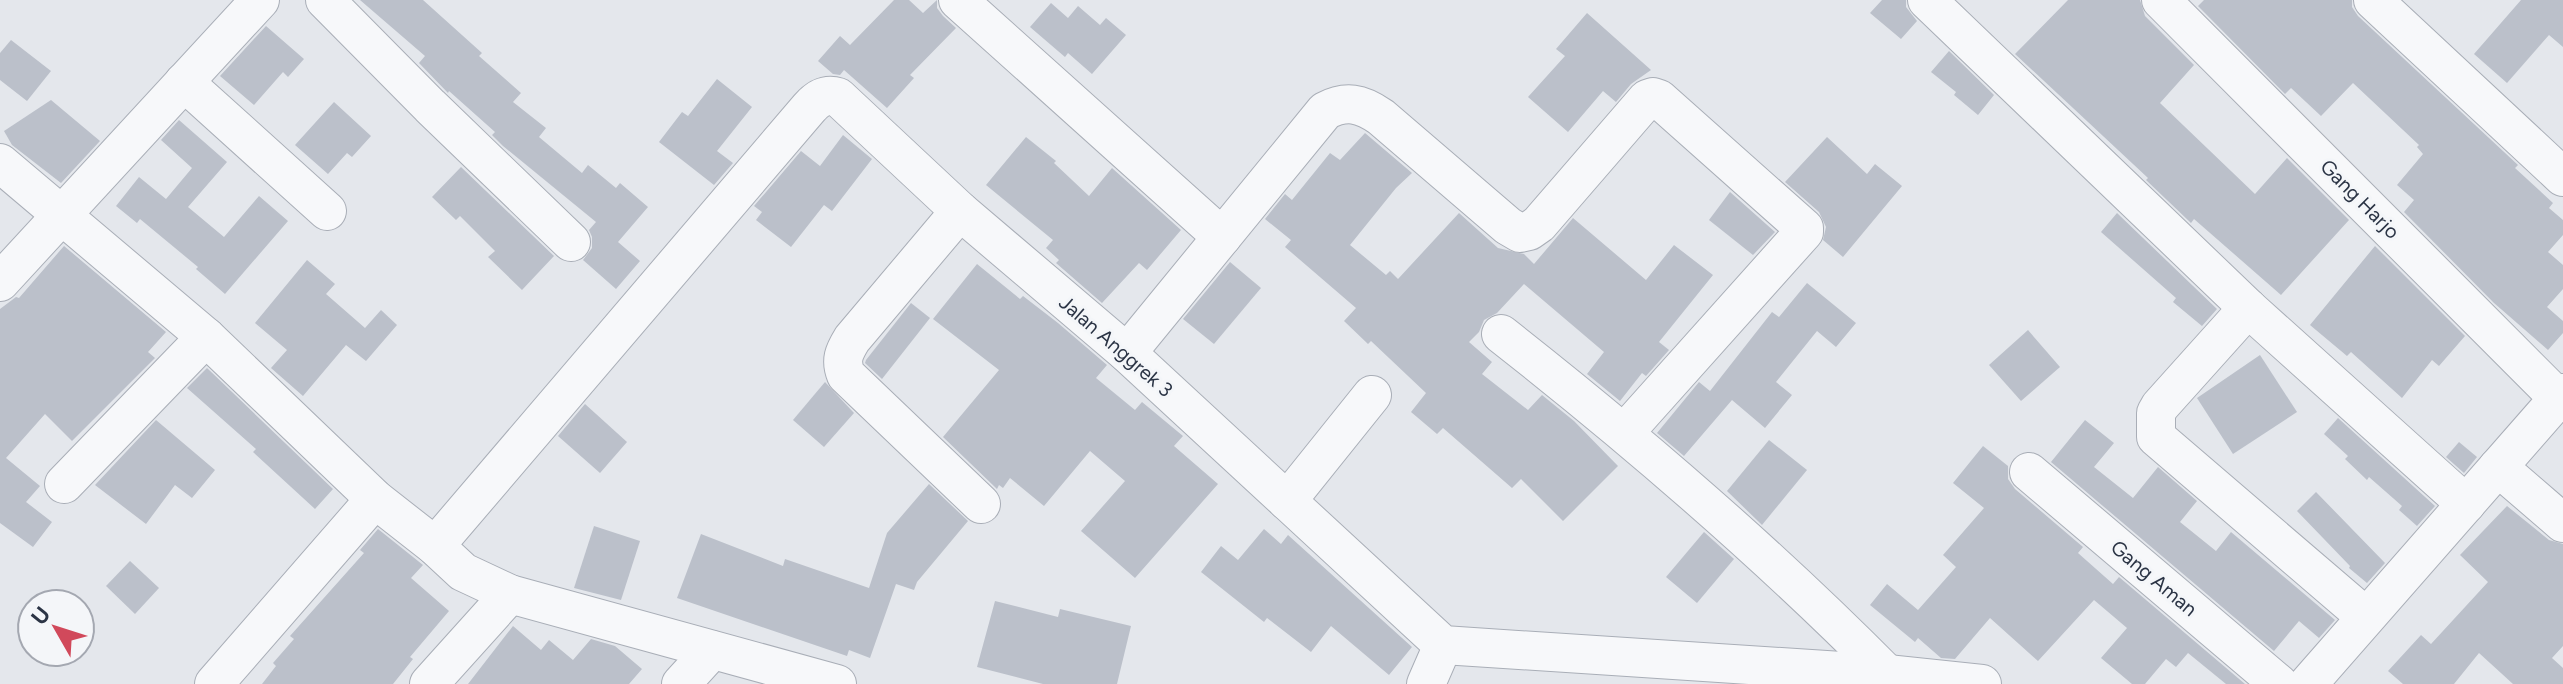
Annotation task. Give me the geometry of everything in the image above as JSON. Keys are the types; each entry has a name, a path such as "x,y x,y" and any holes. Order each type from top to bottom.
{"street":[{"path":"3,274 260,0"},
{"path":"325,0 571,242"},
{"path":"958,0 1222,237"},
{"path":"1927,0 2248,308 2466,504"},
{"name":"Gang Harjo","path":"2161,0 2558,406"},
{"path":"2373,0 2563,177"},
{"path":"184,82 327,211"},
{"name":"Jalan Anggrek 3","path":"435,546 816,100 825,96 838,97 960,211 1127,353 1443,645"},
{"path":"1127,353 1325,111 1339,104 1365,106 1381,117 1520,233 1539,224 1647,99 1653,97 1659,99 1804,228 1804,232 1625,432"},
{"path":"0,163 206,337 375,499 463,572 510,594 837,684"},
{"path":"960,211 852,339 844,352 842,364 846,375 981,504"},
{"path":"2248,308 2160,406 2156,413 2156,437 2366,617"},
{"path":"1501,334 1625,432 1830,617 1887,674"},
{"path":"64,484 206,337"},
{"path":"1287,501 1372,395"},
{"path":"2306,682 2498,467 2558,406"},
{"path":"2498,467 2563,523"},
{"name":"Gang Aman","path":"2029,472 2306,682"},
{"path":"214,684 375,499"},
{"path":"429,684 510,594"},
{"path":"1426,684 1443,645 1658,671 1887,674 1982,684"},
{"path":"681,684 712,650"}],"building":[{"path":"360,0 423,0 521,93 513,102 546,128 539,137 582,173 588,165 616,188 620,183 648,207 618,242 640,261 616,289 583,260 592,248 589,230 596,222 503,146 492,135 495,132 448,93 419,63 425,56"},
{"path":"894,0 909,0 923,13 937,0 937,8 956,28 910,75 914,78 887,108 844,70 840,75 833,74 818,61 840,36 850,45"},
{"path":"1882,0 1906,0 1906,7 1917,21 1901,39 1870,13"},
{"path":"2068,0 2140,0 2145,16 2194,65 2160,103 2255,194 2287,158 2349,220 2281,295 2194,219 2191,223 2146,180 2148,178 2015,54"},
{"path":"2204,0 2352,0 2352,7 2358,16 2518,165 2515,168 2553,203 2549,208 2563,220 2563,235 2548,252 2563,265 2563,289 2547,307 2563,321 2563,333 2548,350 2494,303 2404,212 2414,200 2397,185 2423,154 2417,147 2419,145 2353,83 2321,116 2291,88 2285,94 2198,6"},
{"path":"2521,0 2563,0 2563,47 2549,35 2507,83 2474,54"},
{"path":"1051,3 1068,18 1078,6 1100,25 1106,18 1126,35 1092,74 1068,53 1065,57 1030,27"},
{"path":"1587,13 1651,70 1631,84 1616,102 1603,91 1568,132 1528,97 1565,56 1556,49"},
{"path":"266,26 304,59 288,77 283,72 254,105 220,76"},
{"path":"11,40 51,71 27,101 0,80 0,53"},
{"path":"1949,51 1994,95 1978,115 1931,72"},
{"path":"717,79 752,107 717,151 733,163 714,185 659,142 682,112 688,116"},
{"path":"51,100 100,141 61,183 12,145 4,131"},
{"path":"334,102 371,136 352,157 347,153 328,174 295,145"},
{"path":"179,120 227,162 188,207 224,237 259,196 288,221 225,294 140,219 137,223 116,206 139,177 166,199 192,168 161,140"},
{"path":"1365,133 1412,173 1350,245 1386,275 1390,271 1398,279 1459,213 1498,248 1524,254 1534,264 1573,218 1646,280 1674,245 1713,275 1659,342 1669,350 1646,376 1642,373 1620,401 1587,374 1604,352 1524,284 1497,313 1484,320 1479,332 1469,342 1492,362 1482,374 1528,410 1542,395 1574,421 1618,466 1563,521 1521,479 1512,488 1443,428 1437,434 1411,412 1426,393 1371,341 1368,344 1344,321 1356,308 1285,247 1291,240 1265,219 1285,194 1292,200 1330,153 1340,160"},
{"path":"843,135 872,159 832,211 824,205 791,247 756,220 762,212 754,206 801,151 820,166"},
{"path":"1026,137 1056,161 1054,163 1089,196 1112,168 1181,230 1147,270 1139,263 1102,303 1056,263 1059,260 1046,248 1053,240 986,185"},
{"path":"1827,137 1867,174 1875,164 1902,186 1843,257 1823,240 1826,227 1819,212 1785,182"},
{"path":"461,167 554,256 522,290 488,257 495,251 460,216 456,220 432,197"},
{"path":"1730,192 1775,232 1753,255 1709,220"},
{"path":"2117,213 2217,309 2202,326 2173,302 2176,298 2101,232"},
{"path":"64,246 166,332 148,352 155,358 72,441 45,414 6,458 40,486 26,502 52,522 33,547 0,523 0,309 19,298"},
{"path":"2375,246 2465,336 2439,366 2432,360 2402,398 2351,352 2347,356 2310,325"},
{"path":"307,260 335,284 326,294 365,328 381,310 397,325 366,361 346,345 303,396 271,368 287,350 255,323"},
{"path":"1230,262 1261,288 1214,344 1183,319"},
{"path":"977,264 1020,299 1023,296 1058,323 1107,365 1096,378 1135,410 1142,402 1183,436 1174,446 1218,484 1135,578 1081,531 1125,481 1090,451 1044,506 1010,478 1003,488 999,485 997,489 943,437 999,370 933,319"},
{"path":"1807,283 1856,323 1836,347 1817,331 1776,382 1792,395 1765,428 1732,400 1684,456 1657,433 1699,382 1710,391 1772,312 1779,317"},
{"path":"911,303 930,318 882,379 865,363 866,360"},
{"path":"2028,330 2060,367 2021,401 1989,365"},
{"path":"2260,355 2297,412 2233,454 2197,398"},
{"path":"207,368 333,489 315,509 253,452 256,449 187,388"},
{"path":"825,382 854,413 824,447 793,420"},
{"path":"585,404 627,442 600,473 558,436"},
{"path":"2338,418 2435,506 2417,526 2399,510 2402,506 2369,477 2367,480 2345,459 2348,456 2324,434"},
{"path":"156,420 215,470 192,498 175,485 146,524 95,485"},
{"path":"2085,420 2114,443 2094,467 2133,498 2158,467 2197,501 2180,522 2216,551 2231,532 2335,620 2319,638 2299,621 2274,651 2051,462"},
{"path":"1769,440 1807,470 1762,525 1727,491"},
{"path":"2459,442 2477,457 2464,473 2446,457"},
{"path":"1983,446 2008,466 2008,479 2015,489 2083,547 2078,553 2113,584 2119,577 2245,684 2226,684 2188,653 2176,667 2166,659 2145,684 2132,684 2101,658 2127,628 2094,600 2038,661 1990,618 1955,659 1941,658 1918,638 1915,642 1870,605 1887,584 1918,610 1956,567 1943,555 1984,508 1953,483"},
{"path":"929,484 968,521 917,582 914,590 896,584 870,658 849,650 847,656 677,598 701,534 783,566 785,559 869,588 887,533"},
{"path":"2316,492 2385,563 2367,583 2349,568 2297,511"},
{"path":"2507,506 2549,540 2563,544 2563,646 2552,658 2563,668 2563,684 2513,684 2479,653 2454,684 2403,684 2388,671 2421,635 2431,644 2488,582 2460,555"},
{"path":"594,526 640,541 621,600 574,588"},
{"path":"378,529 423,565 411,578 449,611 410,657 413,659 393,684 262,684 276,666 273,663 294,639 290,636 364,553 360,550"},
{"path":"1264,529 1281,544 1288,535 1412,647 1389,675 1331,626 1311,652 1267,618 1264,622 1201,572 1221,546 1238,560"},
{"path":"1704,532 1734,559 1697,603 1666,577"},
{"path":"130,561 159,588 135,614 106,586"},
{"path":"995,601 1058,617 1060,609 1131,626 1117,684 1043,684 977,667"},
{"path":"513,626 541,650 549,640 573,660 591,639 615,646 642,669 629,684 468,684"}]}
